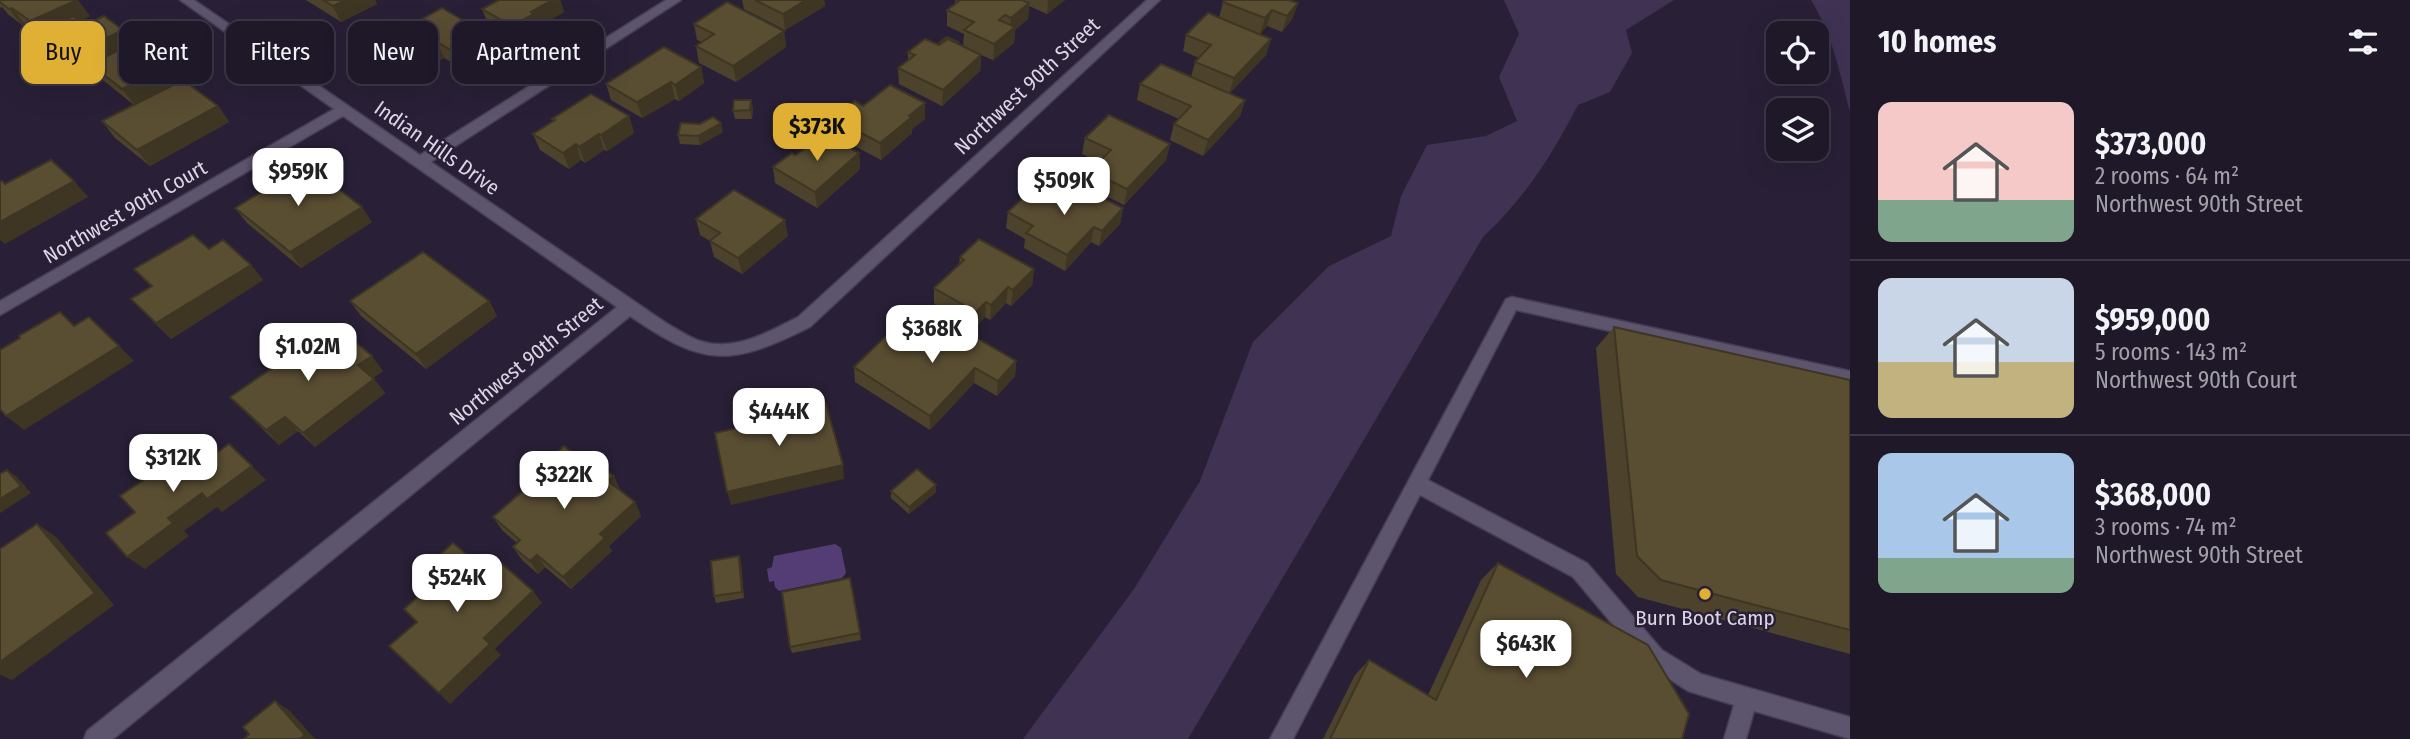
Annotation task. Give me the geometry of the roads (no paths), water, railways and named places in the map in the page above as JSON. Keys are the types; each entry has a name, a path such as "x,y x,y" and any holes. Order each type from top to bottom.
{"street":[{"path":"420,162 675,0"},
{"name":"Northwest 90th Street","path":"95,739 629,307 660,328 700,348 726,350 758,346 804,322 1154,0"},
{"name":"Indian Hills Drive","path":"194,2 629,307"},
{"name":"Northwest 90th Court","path":"0,309 344,109"},
{"path":"1281,739 1512,303 1850,378"},
{"path":"1416,482 1580,570 1654,657 1696,683 1850,728"},
{"path":"1735,739 1746,698"}],"place":[{"name":"Burn Boot Camp","path":"1705,594"}]}
